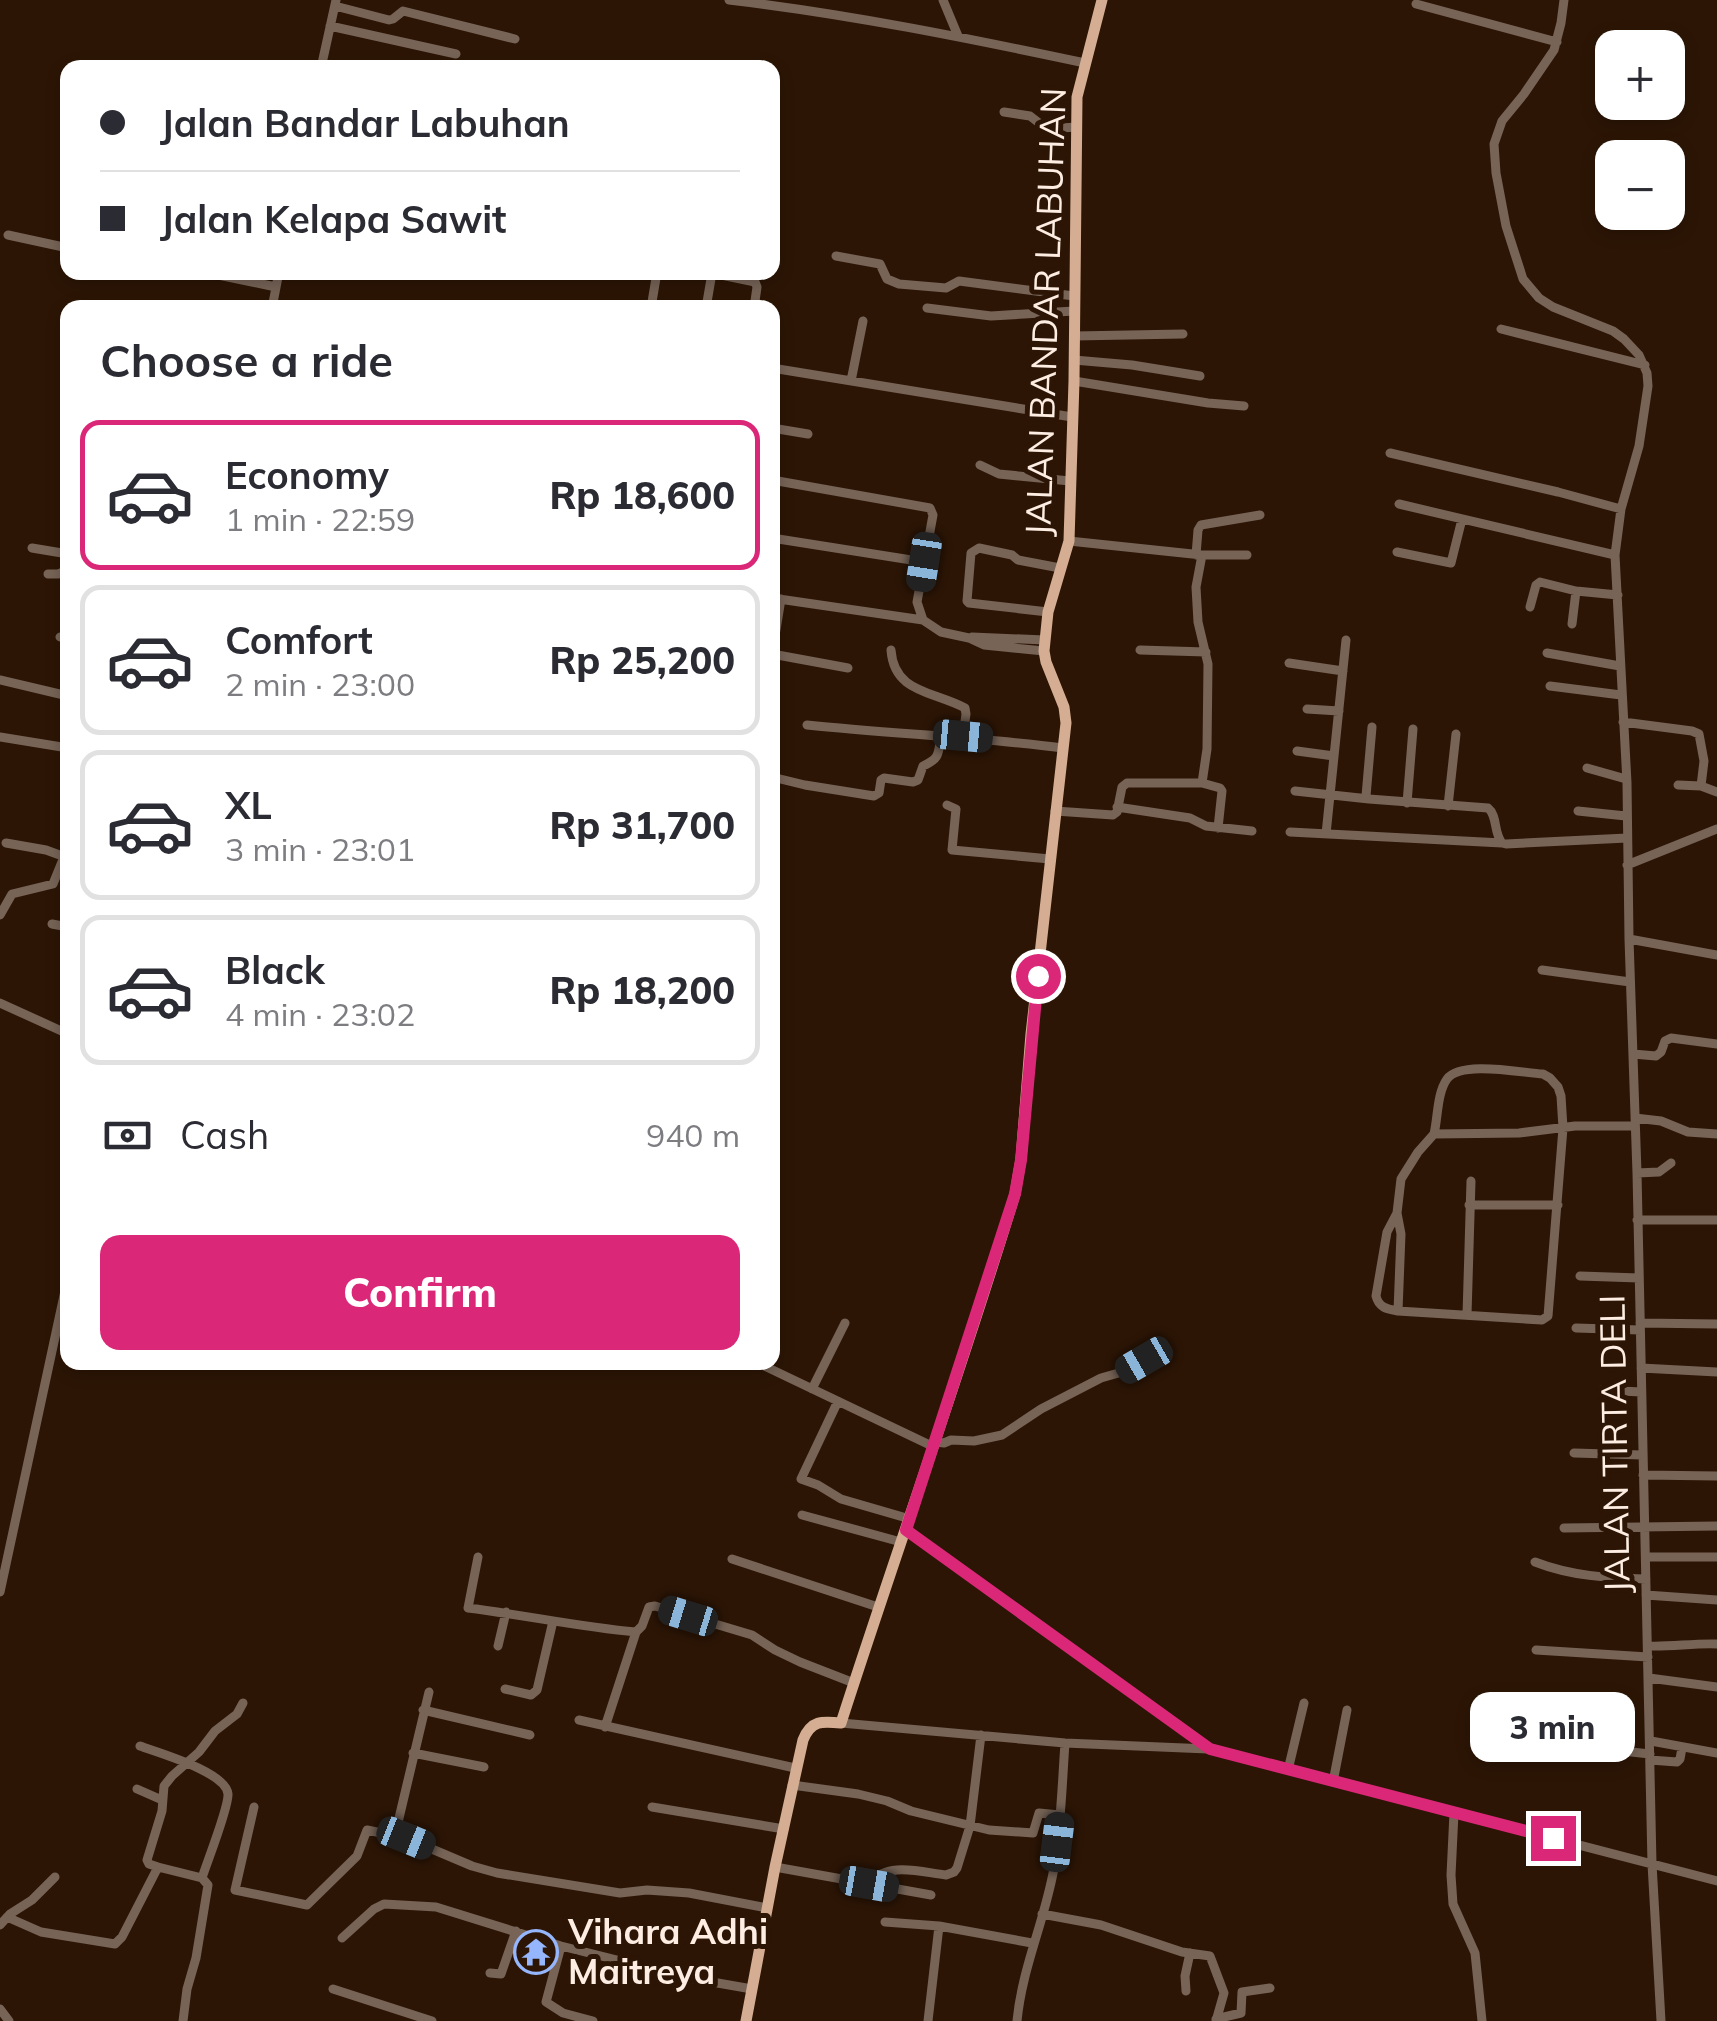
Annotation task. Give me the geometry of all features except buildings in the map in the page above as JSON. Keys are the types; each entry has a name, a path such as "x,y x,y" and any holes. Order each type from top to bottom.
{"main road":[{"name":"JALAN BANDAR LABUHAN","path":"841,1722 935,1445 1015,1194 1021,1160 1066,713 1046,662 1044,646 1048,612 1069,541 1077,96 1102,0"},
{"path":"746,2021 774,1867 803,1740 809,1727 820,1722 841,1722"}],"street":[{"path":"729,0 958,36 1085,63"},
{"path":"943,0 958,36"},
{"path":"1564,0 1557,42 1502,120 1494,144 1506,226 1523,280 1539,298 1553,308 1612,331 1633,348 1644,365"},
{"path":"323,60 335,3 390,20 404,11 515,39"},
{"path":"1416,4 1557,42"},
{"path":"330,26 456,54"},
{"path":"1004,112 1030,116 1047,129 1076,128"},
{"path":"8,234 60,246"},
{"path":"836,256 880,264 887,279 899,284 946,288 959,280 1074,296"},
{"path":"242,280 276,287"},
{"path":"274,300 277,280"},
{"path":"745,280 755,282 755,300"},
{"path":"927,308 991,316 1074,311"},
{"path":"850,381 863,321"},
{"path":"1501,329 1644,365"},
{"path":"1074,336 1183,334"},
{"path":"1074,360 1200,376"},
{"name":"JALAN TIRTA DELI","path":"1644,365 1648,386 1639,446 1621,509 1616,555 1637,1173 1652,1864 1660,2021"},
{"path":"780,369 1072,417"},
{"path":"1074,381 1244,406"},
{"path":"780,429 808,434"},
{"path":"1390,453 1621,509"},
{"path":"980,465 999,474 1070,481"},
{"path":"780,481 932,508 934,515 917,607 922,620"},
{"path":"1398,504 1616,555"},
{"path":"1202,783 1207,749 1208,664 1198,622 1198,530 1201,525 1260,515"},
{"path":"1397,552 1452,562 1462,519"},
{"path":"780,539 924,562"},
{"path":"1069,541 1199,555 1247,555"},
{"path":"32,548 60,553"},
{"path":"1048,612 968,603 971,553 980,548 1060,568"},
{"path":"48,574 60,573"},
{"path":"1530,608 1540,582 1618,596"},
{"path":"1572,624 1576,591"},
{"path":"780,599 922,620 941,632 969,638 984,636 1044,646"},
{"path":"1326,834 1346,640"},
{"path":"890,650 892,666 904,682 965,708 963,736"},
{"path":"1140,650 1206,652"},
{"path":"1547,653 1620,666"},
{"path":"780,655 848,668"},
{"path":"1289,663 1343,671"},
{"path":"0,680 60,694"},
{"path":"1550,686 1621,695"},
{"path":"1307,709 1338,711"},
{"path":"1622,722 1699,734 1704,762 1702,786"},
{"path":"807,725 963,736 1063,748"},
{"path":"1369,799 1366,796 1372,728"},
{"path":"1407,803 1413,729"},
{"path":"1448,806 1456,734"},
{"path":"780,779 874,796 879,794 884,778 918,780 923,766 938,756 941,735"},
{"path":"0,738 60,747"},
{"path":"1296,751 1334,756"},
{"path":"1588,768 1626,779"},
{"path":"1055,811 1112,816 1127,783 1202,783 1222,790 1218,828"},
{"path":"1678,785 1702,786 1717,792"},
{"path":"1296,791 1492,810 1496,836 1502,843"},
{"path":"947,805 956,809 952,850 1050,859"},
{"path":"1117,807 1190,818 1206,826 1252,831"},
{"path":"1578,811 1626,816"},
{"path":"1627,865 1717,829"},
{"path":"1290,832 1502,843 1627,838"},
{"path":"6,844 60,855"},
{"path":"0,915 12,894 53,884 60,869"},
{"path":"52,924 60,926"},
{"path":"1628,939 1717,955"},
{"path":"1542,970 1630,982"},
{"path":"0,1003 60,1030"},
{"path":"1633,1054 1656,1056 1664,1040 1672,1038 1717,1044"},
{"path":"1467,1069 1542,1074 1558,1086 1563,1128 1548,1316 1542,1320 1467,1316 1398,1311 1380,1305 1376,1296 1386,1232 1397,1213 1402,1179 1434,1134 1448,1078 1467,1069"},
{"path":"1434,1134 1660,1121 1688,1132 1717,1134"},
{"path":"1637,1173 1659,1172 1672,1163"},
{"path":"1467,1316 1471,1181"},
{"path":"1469,1205 1558,1205"},
{"path":"1397,1213 1402,1234 1398,1311"},
{"path":"1637,1220 1717,1220"},
{"path":"1580,1276 1639,1278"},
{"path":"0,1592 60,1314"},
{"path":"812,1389 845,1324"},
{"path":"1576,1328 1717,1324"},
{"path":"773,1370 935,1445 1002,1435 1041,1409 1144,1360"},
{"path":"1641,1368 1717,1372"},
{"path":"1602,1390 1641,1392"},
{"path":"838,1401 800,1479 905,1530 1210,1749"},
{"path":"1574,1453 1642,1455"},
{"path":"1643,1475 1717,1476"},
{"path":"802,1515 905,1530"},
{"path":"1564,1528 1717,1526"},
{"path":"478,1557 468,1608 583,1628 636,1632"},
{"path":"1646,1557 1717,1557"},
{"path":"732,1559 878,1607"},
{"path":"1534,1562 1561,1572 1646,1579"},
{"path":"1646,1594 1717,1600"},
{"path":"605,1727 636,1632 649,1607 752,1635 800,1662 854,1682"},
{"path":"498,1646 506,1612"},
{"path":"505,1689 531,1694 537,1690 552,1621"},
{"path":"1536,1650 1648,1652 1717,1644"},
{"path":"1648,1678 1717,1688"},
{"path":"395,1835 429,1692"},
{"path":"1288,1770 1304,1703"},
{"path":"183,2021 208,1885 202,1878 158,1867 147,1860 168,1779 188,1764 243,1704"},
{"path":"423,1710 530,1736"},
{"path":"1333,1782 1347,1710"},
{"path":"579,1720 795,1768"},
{"path":"841,1722 1065,1743 1210,1749 1717,1881"},
{"path":"869,1884 888,1870 946,1875 954,1872 970,1826 981,1734"},
{"path":"1492,1737 1677,1762 1682,1748"},
{"path":"1650,1742 1717,1753"},
{"path":"1016,2021 1032,1943 1054,1869 1065,1743"},
{"path":"140,1746 220,1781 228,1794 202,1878"},
{"path":"413,1753 484,1767"},
{"path":"792,1785 858,1794 911,1812 989,1830 1034,1833 1039,1813 1060,1815"},
{"path":"137,1789 162,1800"},
{"path":"254,1807 234,1890 289,1902 309,1904 357,1856 367,1830 395,1835 497,1874 620,1893 689,1893 766,1908"},
{"path":"652,1808 784,1829"},
{"path":"1454,1813 1453,1904 1476,1952 1482,2021"},
{"path":"4,1921 114,1944 122,1937 158,1867"},
{"path":"774,1867 932,1895"},
{"path":"4,1921 54,1877"},
{"path":"342,1938 374,1908 384,1904 436,1907 561,1946 688,1978 752,1989"},
{"path":"1042,1914 1120,1930 1168,1948 1211,1958 1224,1993 1216,2020"},
{"path":"886,1922 938,1926 1032,1943"},
{"path":"928,2021 938,1926"},
{"path":"490,1973 501,1974 516,1932"},
{"path":"561,1946 546,2002 563,2013 593,2021"},
{"path":"1186,1990 1190,1954"},
{"path":"333,1988 432,2021"},
{"path":"1216,2020 1240,2014 1242,1992 1270,1988"},
{"path":"0,2008 9,2021"}],"place":[{"name":"Vihara Adhi Maitreya","path":"536,1952"}],"route":[{"path":"1038,976 1015,1194 906,1530 1210,1749 1553,1838"}]}
